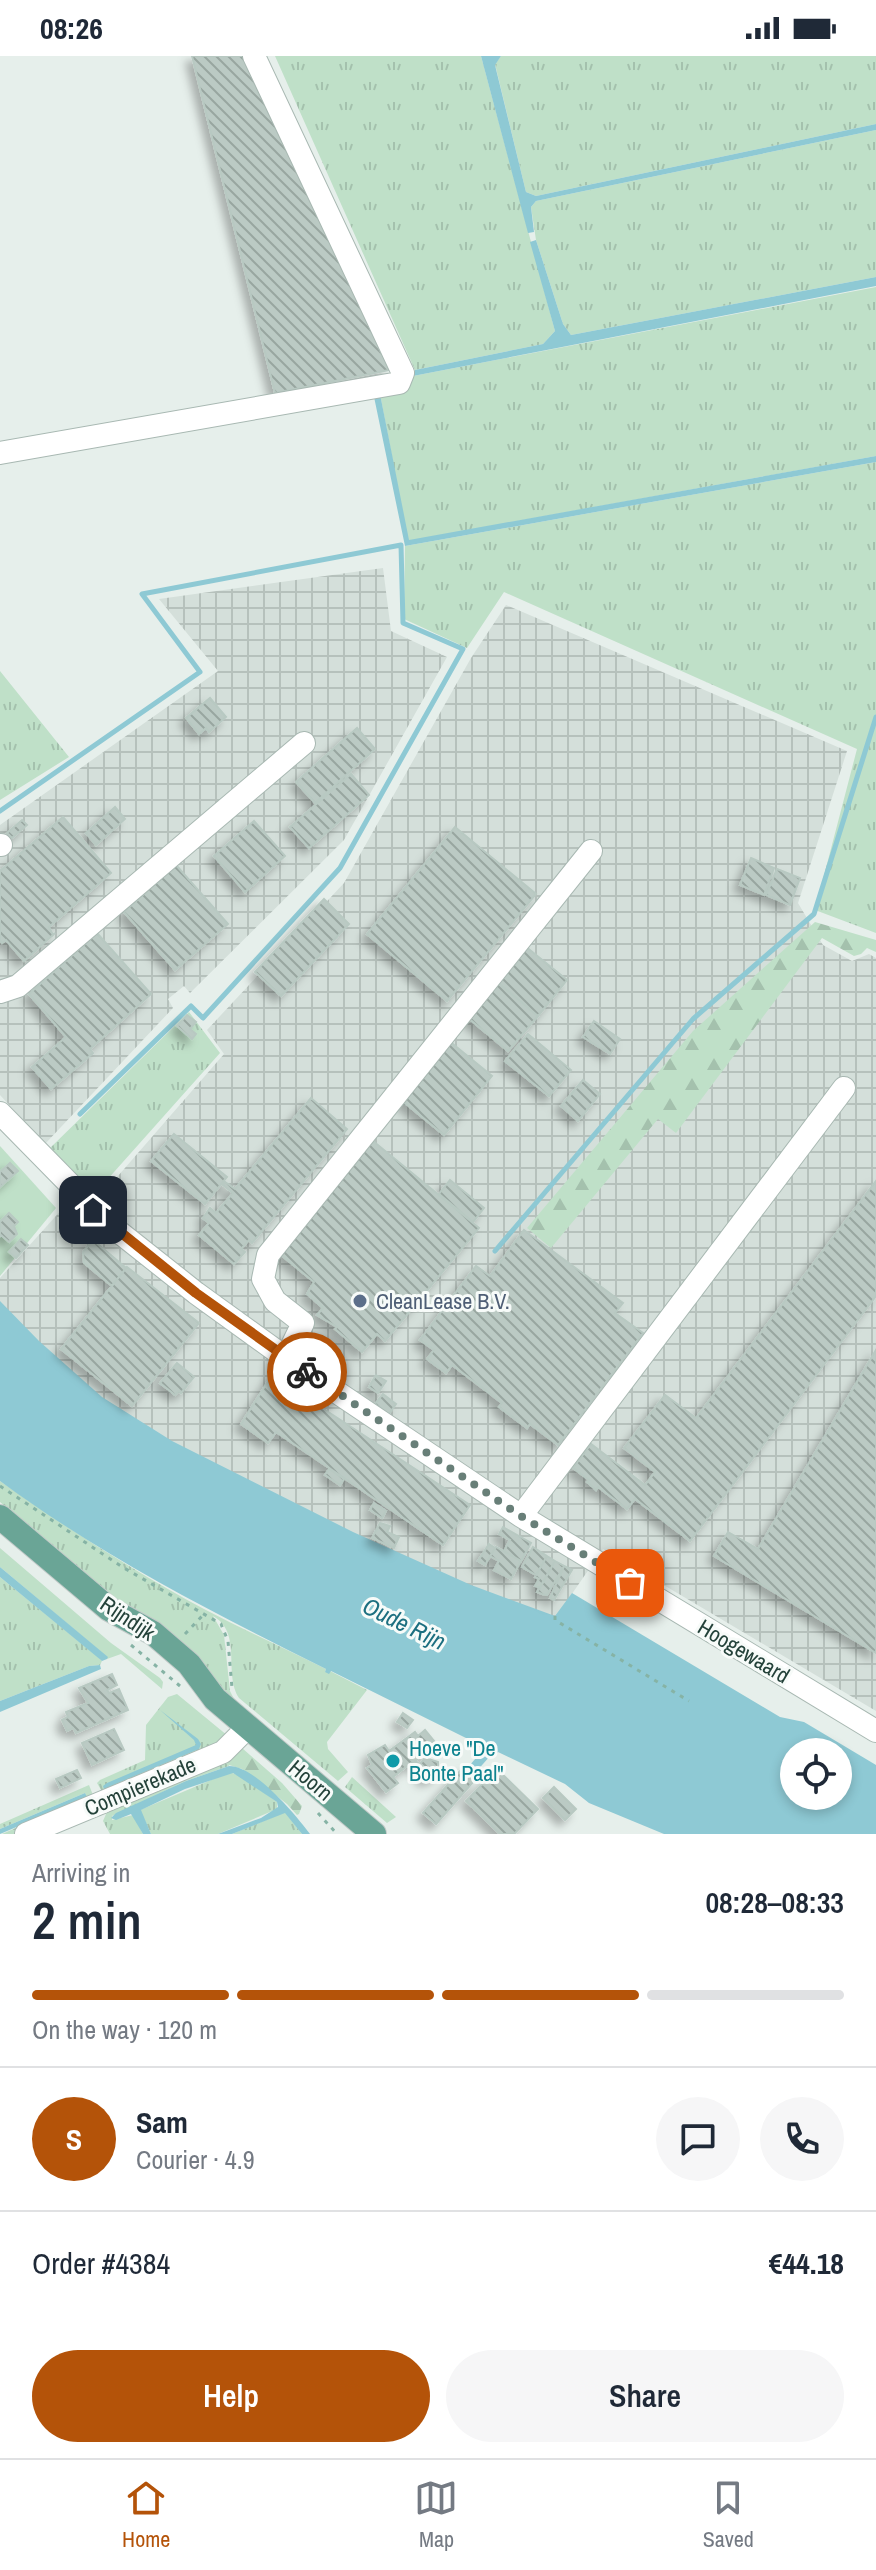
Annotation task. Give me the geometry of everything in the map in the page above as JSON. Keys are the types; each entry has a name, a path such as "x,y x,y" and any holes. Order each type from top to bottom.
{"main road":[{"name":"Rijndijk","path":"0,1517 109,1609 153,1633 189,1664 215,1699 248,1727"},
{"name":"Hoorn","path":"248,1727 374,1834"}],"street":[{"path":"0,453 399,383 403,373 254,56"},
{"path":"0,992 18,986 304,743"},
{"path":"286,1358 303,1323 275,1301 263,1279 268,1255 591,851"},
{"path":"521,1516 844,1088"},
{"name":"Hoogewaard","path":"0,1113 109,1224 196,1293 286,1358 521,1516 876,1731"},
{"name":"Compierekade","path":"26,1834 223,1752 248,1727"}],"path":[{"path":"0,1486 124,1568 221,1624 228,1641 232,1690"},
{"path":"555,1616 555,1620 689,1701"}],"shaded area":[{"path":"383,568 391,631 447,657 344,840 190,993 184,986 168,999 173,1008 45,1144 0,1095 0,825 218,671 159,599"},
{"path":"506,605 847,751 798,903 823,945 852,961 869,954 876,958 876,1711 603,1549 549,1627 173,1455 0,1332 0,1278 82,1187 98,1199 224,1054 207,1030 344,883 471,658"}],"green space":[{"path":"275,56 481,56 555,331 543,344 415,370"},
{"path":"501,56 876,56 876,124 536,196 526,192 495,64"},
{"path":"876,130 876,277 571,335 563,324 536,240 531,207 536,201"},
{"path":"876,287 876,456 408,541 380,394 413,376"},
{"path":"876,462 876,933 815,910 857,749 504,592 467,648 404,619 405,546"},
{"path":"0,671 69,757 0,800"},
{"path":"815,922 876,940 876,952 867,948 854,956 822,938 676,1133 658,1119 551,1248 527,1228 693,1031"},
{"path":"189,1012 220,1053 90,1199 47,1151"},
{"path":"0,1146 56,1208 0,1276"},
{"path":"0,1481 100,1548 178,1594 326,1669 325,1672 330,1671 367,1690 327,1742 328,1749 348,1772 338,1781 239,1698 232,1677 230,1643 222,1623 213,1616 224,1635 230,1691 234,1699 0,1502"},
{"path":"0,1548 111,1643 160,1678 162,1689 121,1654 107,1659 0,1567"},
{"path":"0,1577 98,1657 102,1661 100,1665 89,1666 0,1701"},
{"path":"177,1694 228,1736 219,1744 104,1795 97,1783 100,1780 145,1760 146,1725 168,1697"},
{"path":"242,1748 282,1783 302,1806 299,1814 242,1769 226,1764 225,1759"},
{"path":"226,1755 229,1766 186,1781 112,1816 112,1820 133,1815 143,1834 110,1834 103,1821 109,1807"},
{"path":"230,1772 277,1802 277,1809 218,1834 151,1834 140,1810"},
{"path":"352,1777 396,1817 387,1823 345,1787"},
{"path":"89,1785 95,1800 16,1834 2,1834 86,1797 85,1793 0,1829 0,1824"},
{"path":"283,1813 302,1834 232,1834"}],"water":[{"path":"481,56 501,56 495,65 526,192 536,196 876,124 876,130 536,201 531,207 534,232 528,233"},
{"path":"536,240 563,324 571,335 876,277 876,286 413,376 415,370 543,344 555,331 530,242"},
{"path":"373,392 380,394 409,540 876,456 876,462 405,546"},
{"name":"Oude Rijn","path":"0,1301 102,1397 172,1441 353,1532 471,1585 555,1616 572,1593 780,1717 804,1722 831,1738 780,1738 780,1810 852,1810 852,1751 876,1765 876,1834 664,1834 589,1803 565,1784 498,1752 493,1758 490,1756 476,1772 469,1766 483,1750 472,1741 331,1671 329,1674 325,1672 326,1669 118,1559 0,1481"},
{"path":"0,1567 107,1659 102,1661 0,1577"},
{"path":"100,1665 101,1669 0,1712 0,1701 89,1666"},
{"path":"160,1710 198,1739 201,1744 199,1749 104,1789 107,1783 196,1745"},
{"path":"229,1766 239,1768 262,1782 310,1834 302,1834 285,1813 232,1834 218,1834 261,1818 278,1807 277,1802 233,1773 185,1789 141,1810 151,1834 143,1834 131,1814 116,1820 111,1818 186,1781"},
{"path":"85,1793 87,1797 0,1834 0,1829"}],"building":[{"path":"192,56 248,56 389,370 275,393"},
{"path":"210,698 226,717 209,732 206,728 199,734 186,718"},
{"path":"357,728 375,749 315,803 296,782"},
{"path":"351,774 369,795 309,848 290,827"},
{"path":"115,807 125,819 96,845 86,833"},
{"path":"63,817 111,873 49,927 53,935 24,961 6,940 2,943 0,871"},
{"path":"22,820 27,825 12,838 7,833"},
{"path":"254,821 285,856 245,892 214,856"},
{"path":"455,827 536,894 447,1001 367,934"},
{"path":"751,858 774,868 764,895 740,885"},
{"path":"176,865 228,924 175,970 124,912"},
{"path":"777,869 800,878 790,905 766,895"},
{"path":"324,899 349,924 281,996 255,972"},
{"path":"97,933 151,994 90,1049 93,1053 51,1089 32,1067 66,1037 29,994"},
{"path":"525,946 567,980 538,1016 496,981"},
{"path":"496,981 538,1016 508,1051 467,1017"},
{"path":"187,1015 196,1022 190,1029 196,1034 192,1039 177,1026"},
{"path":"594,1021 620,1039 610,1054 583,1037"},
{"path":"528,1034 571,1070 549,1096 505,1061"},
{"path":"448,1040 492,1076 444,1135 399,1098"},
{"path":"583,1080 600,1094 578,1121 561,1106"},
{"path":"311,1098 347,1129 252,1243 249,1240 241,1249 245,1252 234,1264 199,1235 209,1223 203,1218 210,1208 216,1213 233,1193 223,1185 225,1182 235,1189"},
{"path":"174,1134 227,1177 205,1204 151,1161"},
{"path":"373,1141 479,1228 385,1341 377,1334 362,1352 335,1329 337,1327 317,1315 323,1308 307,1294 314,1282 280,1254"},
{"path":"10,1163 18,1171 0,1187 0,1172"},
{"path":"450,1180 484,1208 473,1222 439,1194"},
{"path":"876,1181 876,1296 690,1541 635,1499 627,1509 598,1487 596,1490 573,1468 591,1444 645,1485 655,1472 624,1448 665,1395 696,1418"},
{"path":"9,1213 18,1222 14,1226 17,1234 9,1242 0,1236 0,1222"},
{"path":"524,1230 623,1303 615,1313 643,1333 558,1445 530,1424 527,1428 499,1407 502,1403 452,1365 446,1373 427,1359 434,1350 420,1340 476,1266 490,1276"},
{"path":"21,1239 28,1245 16,1258 9,1252"},
{"path":"93,1240 126,1268 112,1286 84,1263 83,1252"},
{"path":"127,1267 199,1323 132,1406 61,1349"},
{"path":"876,1350 876,1653 714,1556 728,1532 758,1549"},
{"path":"177,1363 194,1377 181,1393 179,1391 175,1395 160,1383"},
{"path":"272,1375 470,1505 443,1545 276,1432 268,1443 241,1424"},
{"path":"376,1375 386,1381 378,1393 369,1387"},
{"path":"383,1394 396,1404 389,1414 375,1404"},
{"path":"329,1469 344,1479 340,1485 325,1475"},
{"path":"374,1503 386,1511 382,1518 370,1510"},
{"path":"380,1523 390,1526 387,1532 399,1537 394,1548 372,1538"},
{"path":"503,1527 531,1543 521,1561 504,1551 510,1540 499,1534"},
{"path":"489,1544 495,1548 485,1565 478,1561"},
{"path":"496,1547 521,1561 511,1579 494,1570 499,1561 490,1556"},
{"path":"533,1547 547,1556 536,1575 522,1567"},
{"path":"547,1556 555,1561 540,1588 535,1586 539,1579 535,1577"},
{"path":"555,1561 564,1566 547,1595 537,1592"},
{"path":"564,1566 572,1570 554,1600 550,1598"},
{"path":"112,1674 117,1685 107,1690 109,1693 119,1689 128,1710 76,1733 73,1728 67,1731 62,1720 68,1717 66,1712 88,1703 79,1688"},
{"path":"403,1713 413,1720 407,1728 397,1722"},
{"path":"114,1729 124,1750 92,1765 82,1743"},
{"name":"Hoeve \"De Bonte Paal\"","path":"425,1730 434,1741 427,1747 429,1750 415,1761 420,1764 425,1758 438,1762 438,1776 425,1780 411,1763 393,1777 398,1783 386,1792 367,1768 372,1765 368,1755 385,1745 389,1751 415,1732 418,1736"},
{"path":"467,1767 475,1774 471,1779 474,1781 436,1824 423,1813"},
{"path":"497,1769 538,1809 514,1834 500,1834 466,1801"},
{"path":"77,1770 81,1778 60,1788 56,1779"},
{"path":"554,1787 576,1809 565,1820 543,1798"}],"waterway":[{"path":"0,811 200,672 142,594 401,545 403,623 463,649 340,868 203,1018 191,1006 80,1114"},
{"path":"495,1251 693,1019 814,914 876,717"}],"way so far":[{"path":"307,1372 521,1516 630,1583"}],"place":[{"name":"CleanLease B.V.","path":"360,1301"},
{"name":"Hoeve \"De Bonte Paal\"","path":"393,1761"}],"route":[{"path":"93,1210 196,1293 307,1372"}]}
